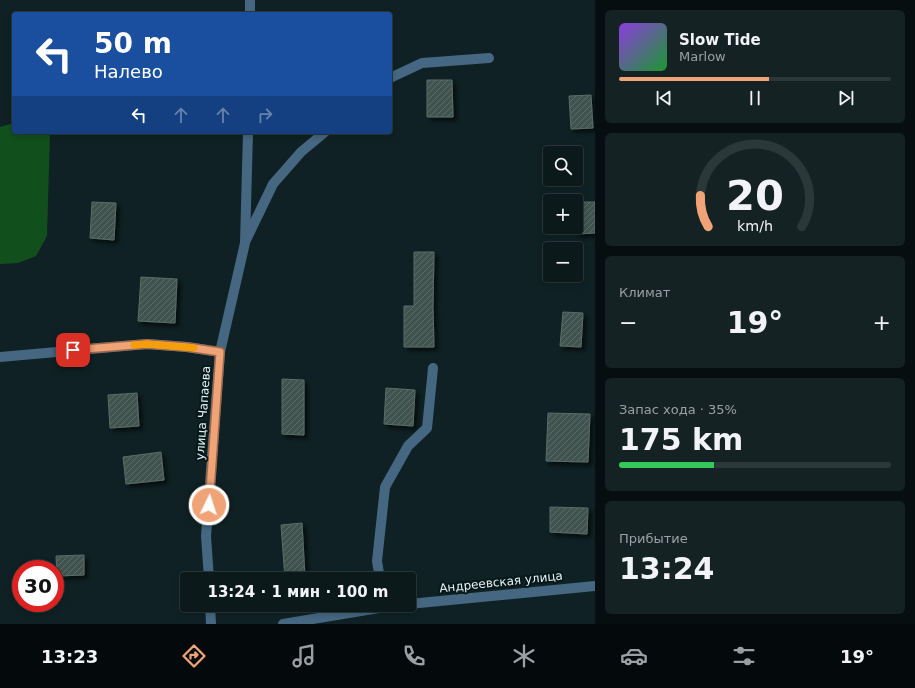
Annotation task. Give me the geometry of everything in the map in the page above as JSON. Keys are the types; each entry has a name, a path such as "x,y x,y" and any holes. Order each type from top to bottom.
{"street":[{"path":"250,0 250,12"},
{"path":"392,77 422,63 489,58"},
{"name":"улица Чапаева","path":"209,572 206,536 220,352 244,243 248,134"},
{"path":"244,243 273,184 301,152 323,134"},
{"path":"0,357 147,344 187,347 220,352"},
{"path":"379,572 377,561 385,487 408,446 427,428 433,368"},
{"name":"Андреевская улица","path":"416,603 595,586"},
{"path":"210,612 211,624"},
{"path":"283,624 351,612"}],"green space":[{"path":"12,124 12,134 50,134 47,236 36,256 18,263 0,264 0,127"}],"building":[{"path":"427,80 452,80 453,117 427,117"},
{"path":"591,95 593,128 571,129 569,96"},
{"path":"92,202 116,203 114,240 90,238"},
{"path":"583,202 595,202 595,233 583,234"},
{"path":"414,252 434,252 434,347 404,347 404,306 414,306"},
{"path":"141,277 177,279 175,323 138,321"},
{"path":"563,312 583,313 581,347 560,346"},
{"path":"282,379 304,380 304,435 282,434"},
{"path":"386,388 415,390 413,426 384,424"},
{"path":"137,393 139,426 110,428 108,395"},
{"path":"548,413 590,414 588,462 546,461"},
{"path":"161,452 164,480 126,484 123,457"},
{"path":"550,507 588,508 587,534 550,532"},
{"path":"302,523 305,572 284,572 281,525"},
{"path":"84,555 84,575 64,576 64,560 56,560 56,556"}],"slow traffic":[{"path":"134,345 147,344 194,348"}],"route":[{"path":"73,350 147,344 187,347 220,352 209,505"}]}
